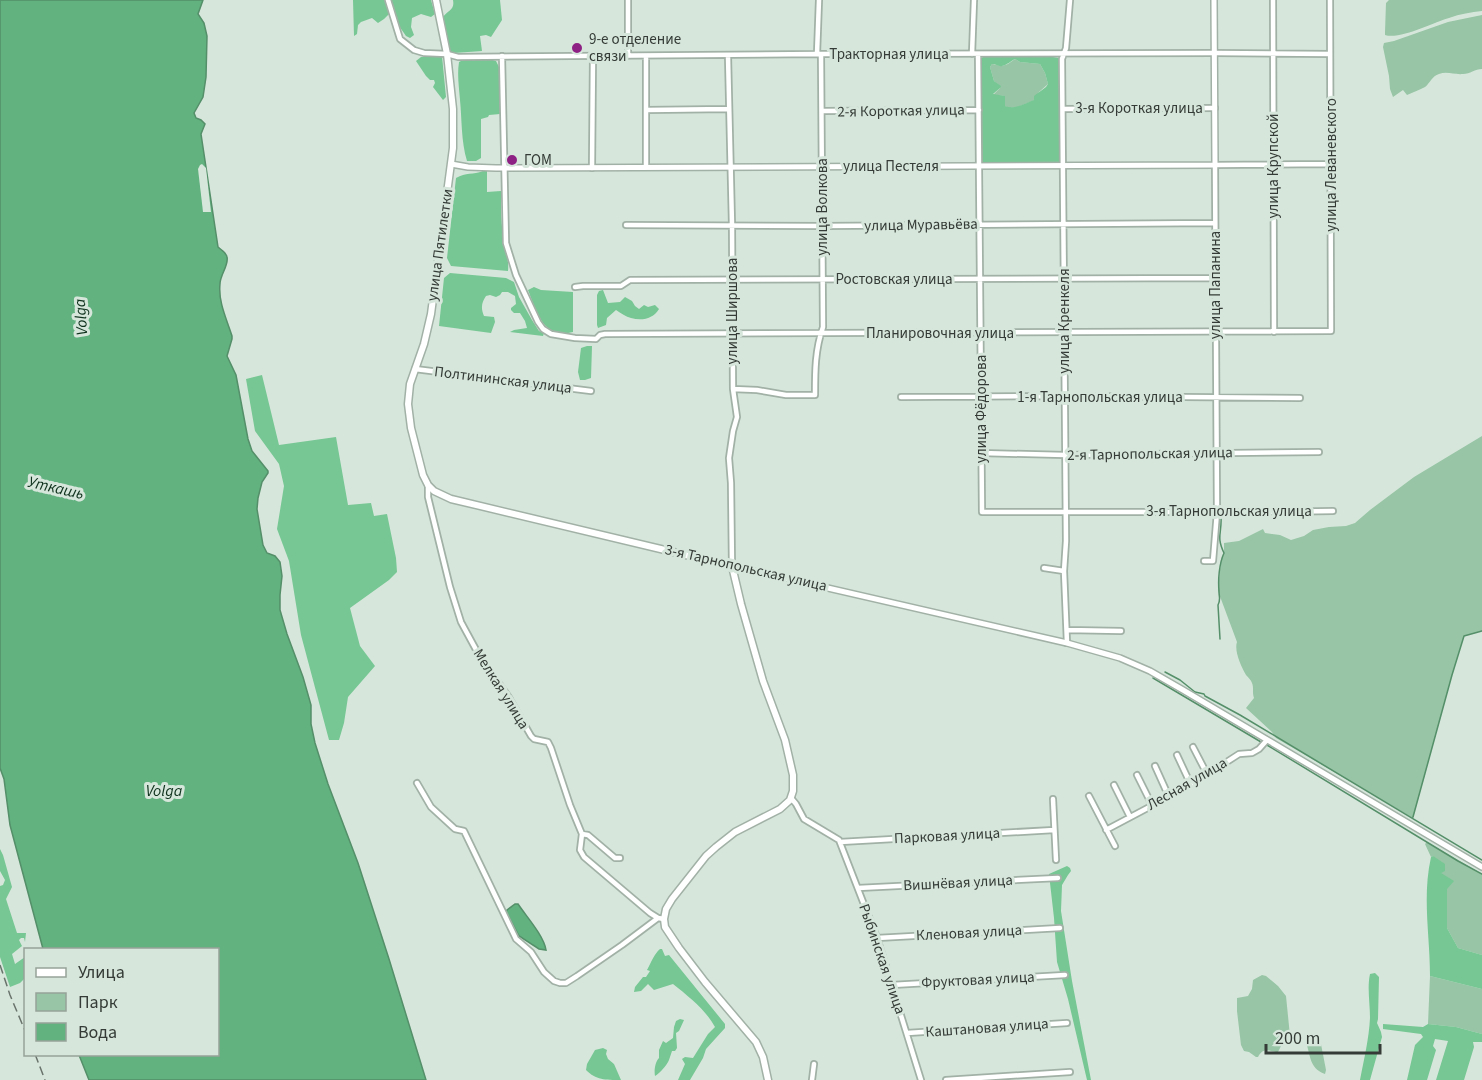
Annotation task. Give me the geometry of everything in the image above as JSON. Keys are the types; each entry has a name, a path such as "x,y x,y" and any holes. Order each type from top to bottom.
{"main road":[{"name":"улица Пятилетки","path":"428,485 421,470 410,420 409,391 431,314 451,164 454,123 447,54 436,0"},
{"name":"3-я Тарнопольская улица","path":"428,485 440,494 451,498 732,566"},
{"path":"732,566 763,681 785,740 793,775 791,798 780,809 735,832 711,851 672,899 661,919 674,942 756,1042 763,1057 768,1080"}],"street":[{"name":"Тракторная улица","path":"388,0 400,39 414,50 462,57 1064,53 1330,54"},
{"path":"628,0 628,56"},
{"name":"улица Волкова","path":"733,388 786,395 815,395 815,362 823,327 819,0"},
{"name":"улица Фёдорова","path":"974,0 979,110 982,512"},
{"name":"улица Кренкеля","path":"1067,643 1064,572 1066,511 1062,58 1066,48 1070,0"},
{"name":"улица Папанина","path":"1204,561 1213,561 1217,512 1214,0"},
{"name":"улица Крупской","path":"1273,0 1274,332"},
{"name":"улица Леваневского","path":"1330,0 1331,331"},
{"path":"502,56 504,168"},
{"path":"592,168 593,56"},
{"path":"646,56 646,167"},
{"name":"улица Ширшова","path":"728,56 733,388 737,417 729,458 732,566"},
{"name":"3-я Короткая улица","path":"1063,109 1215,108"},
{"path":"646,110 729,109"},
{"name":"2-я Короткая улица","path":"822,111 979,110"},
{"name":"улица Пестеля","path":"451,164 468,167 592,168 1330,164"},
{"name":"Планировочная улица","path":"504,168 506,243 511,262 538,322 551,334 596,339 605,334 1331,331"},
{"name":"улица Муравьёва","path":"626,225 1215,223"},
{"name":"Ростовская улица","path":"575,287 621,286 630,280 1215,278"},
{"name":"Полтининская улица","path":"415,369 591,391"},
{"name":"1-я Тарнопольская улица","path":"901,397 1300,398"},
{"name":"2-я Тарнопольская улица","path":"981,453 1065,455 1319,452"},
{"name":"Мелкая улица","path":"428,485 428,497 461,622 480,657 508,696 531,736 534,739 548,742 582,834 580,850 584,857 650,913 661,919"},
{"name":"3-я Тарнопольская улица","path":"982,512 1333,511"},
{"name":"3-я Тарнопольская улица","path":"732,566 1067,643 1112,655 1142,667 1482,867"},
{"path":"1044,568 1064,572"},
{"path":"1067,630 1121,631"},
{"name":"Лесная улица","path":"1106,830 1191,785 1239,754 1252,753 1267,740"},
{"path":"1193,747 1207,774"},
{"path":"1178,755 1191,785"},
{"path":"1155,766 1169,796"},
{"path":"1137,775 1152,805"},
{"path":"417,783 431,807 455,829 464,831 516,939 531,952 543,972 554,981 566,983 661,919"},
{"path":"1114,785 1130,817"},
{"path":"1089,796 1114,846"},
{"path":"791,798 804,819 839,841"},
{"path":"1053,798 1056,860"},
{"name":"Парковая улица","path":"839,841 1054,830"},
{"path":"582,834 588,835 615,858 620,858"},
{"name":"Рыбинская улица","path":"839,841 877,938 921,1080"},
{"name":"Вишнёвая улица","path":"858,888 1058,878"},
{"name":"Кленовая улица","path":"877,938 1060,928"},
{"name":"Фруктовая улица","path":"892,985 1065,975"},
{"name":"Каштановая улица","path":"907,1033 1067,1023"},
{"path":"812,1080 814,1064"},
{"path":"946,1080 1070,1072"}],"green space":[{"path":"1389,0 1482,0 1482,11 1457,15 1408,33 1391,36 1385,35 1386,3"},
{"path":"1482,15 1482,69 1466,74 1439,74 1423,88 1407,95 1403,90 1393,97 1384,43 1448,22"},
{"path":"1015,59 1020,62 1040,64 1048,84 1039,92 1035,100 1009,108 1005,106 1005,96 993,95 1000,86 994,81 990,67 992,64 1002,66"},
{"path":"1482,436 1482,631 1464,636 1413,818 1276,738 1246,708 1254,698 1253,685 1238,658 1237,642 1218,591 1224,543 1239,541 1263,529 1265,533 1280,535 1291,540 1313,530 1355,523 1414,477"},
{"path":"1427,842 1482,874 1482,955 1458,948 1447,928 1447,889 1433,856 1431,857 1425,844"},
{"path":"1262,975 1278,986 1286,996 1290,1036 1278,1052 1267,1050 1256,1057 1244,1051 1241,1045 1237,998 1248,996 1253,980"},
{"path":"1430,976 1482,989 1482,1034 1456,1027 1428,1024"},
{"path":"1311,1036 1318,1036 1320,1039 1325,1074 1316,1068 1311,1060 1305,1040"}],"shaded area":[{"path":"353,0 431,0 435,14 431,17 421,14 412,18 411,27 414,35 410,38 406,36 390,13 378,23 372,18 361,22 354,36"},
{"path":"453,0 500,0 502,20 491,37 480,36 482,51 454,53 449,51 443,17 452,8"},
{"path":"442,56 446,97 443,100 433,87 434,80 426,76 416,61 421,57"},
{"path":"983,57 1059,58 1061,159 1059,163 983,163 980,59","holes":["1015,59 1020,62 1040,64 1048,84 1034,96 1034,100 1017,107 1005,106 1005,96 993,94 1001,86 994,81 990,67 992,64 1004,65"]},
{"path":"489,59 496,61 501,71 500,114 489,115 481,119 481,158 476,161 467,161 458,81 459,62"},
{"path":"487,171 487,192 501,191 502,229 508,271 451,266 447,258 456,178"},
{"path":"450,273 506,278 514,282 519,297 539,331 544,333 543,336 510,332 527,328 520,313 514,313 511,310 516,304 515,296 508,292 502,292 496,297 486,296 483,301 484,316 494,317 495,322 491,333 439,326 444,278"},
{"path":"534,287 541,290 573,292 573,332 555,332 548,328 538,315 528,290"},
{"path":"603,290 608,303 620,302 625,297 639,309 644,305 648,307 655,305 659,309 650,317 639,319 627,317 616,310 607,318 606,325 598,328 597,295"},
{"path":"592,346 591,378 580,380 578,372 581,348"},
{"path":"262,375 279,445 336,437 348,505 371,503 374,516 387,514 397,572 350,608 360,646 375,666 348,697 339,740 329,740 301,635 289,561 277,529 284,486 279,464 255,431 246,379"},
{"path":"0,849 12,887 6,899 17,933 26,933 25,942 24,938 21,938 19,940 22,946 12,954 15,964 24,958 24,979 10,987 0,957 0,886 5,880 0,871"},
{"path":"1433,856 1445,864 1445,871 1441,873 1454,881 1447,889 1447,928 1458,948 1482,955 1482,989 1430,976 1427,887 1428,872"},
{"path":"1067,866 1071,871 1062,885 1061,911 1091,1080 1087,1080 1057,962 1049,874"},
{"path":"660,949 665,956 669,955 725,1024 725,1028 706,1049 690,1080 678,1080 685,1064 682,1059 693,1058 715,1027 702,1009 673,984 654,990 648,984 641,991 634,992 635,987 650,971 647,970"},
{"path":"1375,973 1379,977 1377,1023 1382,1037 1370,1080 1360,1080 1370,1018 1369,979 1370,974"},
{"path":"684,1020 676,1033 677,1048 672,1051 667,1064 655,1076 659,1050 663,1041 666,1043 673,1038 676,1021"},
{"path":"1383,1024 1423,1027 1428,1024 1456,1027 1482,1034 1482,1042 1473,1042 1474,1047 1464,1080 1436,1080 1448,1041 1435,1039 1433,1046 1436,1050 1427,1080 1407,1080 1415,1045 1423,1037 1421,1034 1383,1029"},
{"path":"603,1048 607,1050 608,1059 614,1064 621,1080 601,1079 586,1070 595,1050"}],"water":[{"name":"Volga","path":"0,0 203,0 198,14 204,23 207,36 206,77 203,97 194,113 196,118 205,124 201,134 218,247 225,252 227,257 220,281 220,297 232,336 227,356 236,375 252,451 268,471 262,482 257,509 263,545 267,553 275,556 280,562 282,576 280,610 311,705 311,724 315,743 358,863 426,1080 89,1080 79,1056 219,1056 219,948 43,948 10,825 4,779 0,768"},
{"path":"518,904 534,926 546,950 539,949 519,936 506,912"}],"pier":[{"path":"202,164 206,168 211,212 203,212 198,169"}],"waterway":[{"path":"1220,639 1219,577 1224,553 1220,539 1221,517"},
{"path":"1413,817 1464,636 1482,631"},
{"path":"1165,672 1195,692 1204,694 1240,715 1482,860"},
{"path":"1153,678 1261,742"},
{"path":"1267,745 1482,874"}],"railway":[{"path":"0,965 24,1028"},
{"path":"36,1056 45,1080"}],"place":[{"name":"9-е отделение связи","path":"577,48"},
{"name":"ГОМ","path":"512,160"}],"water label":[{"name":"Уткашь","path":"56,488"}]}
